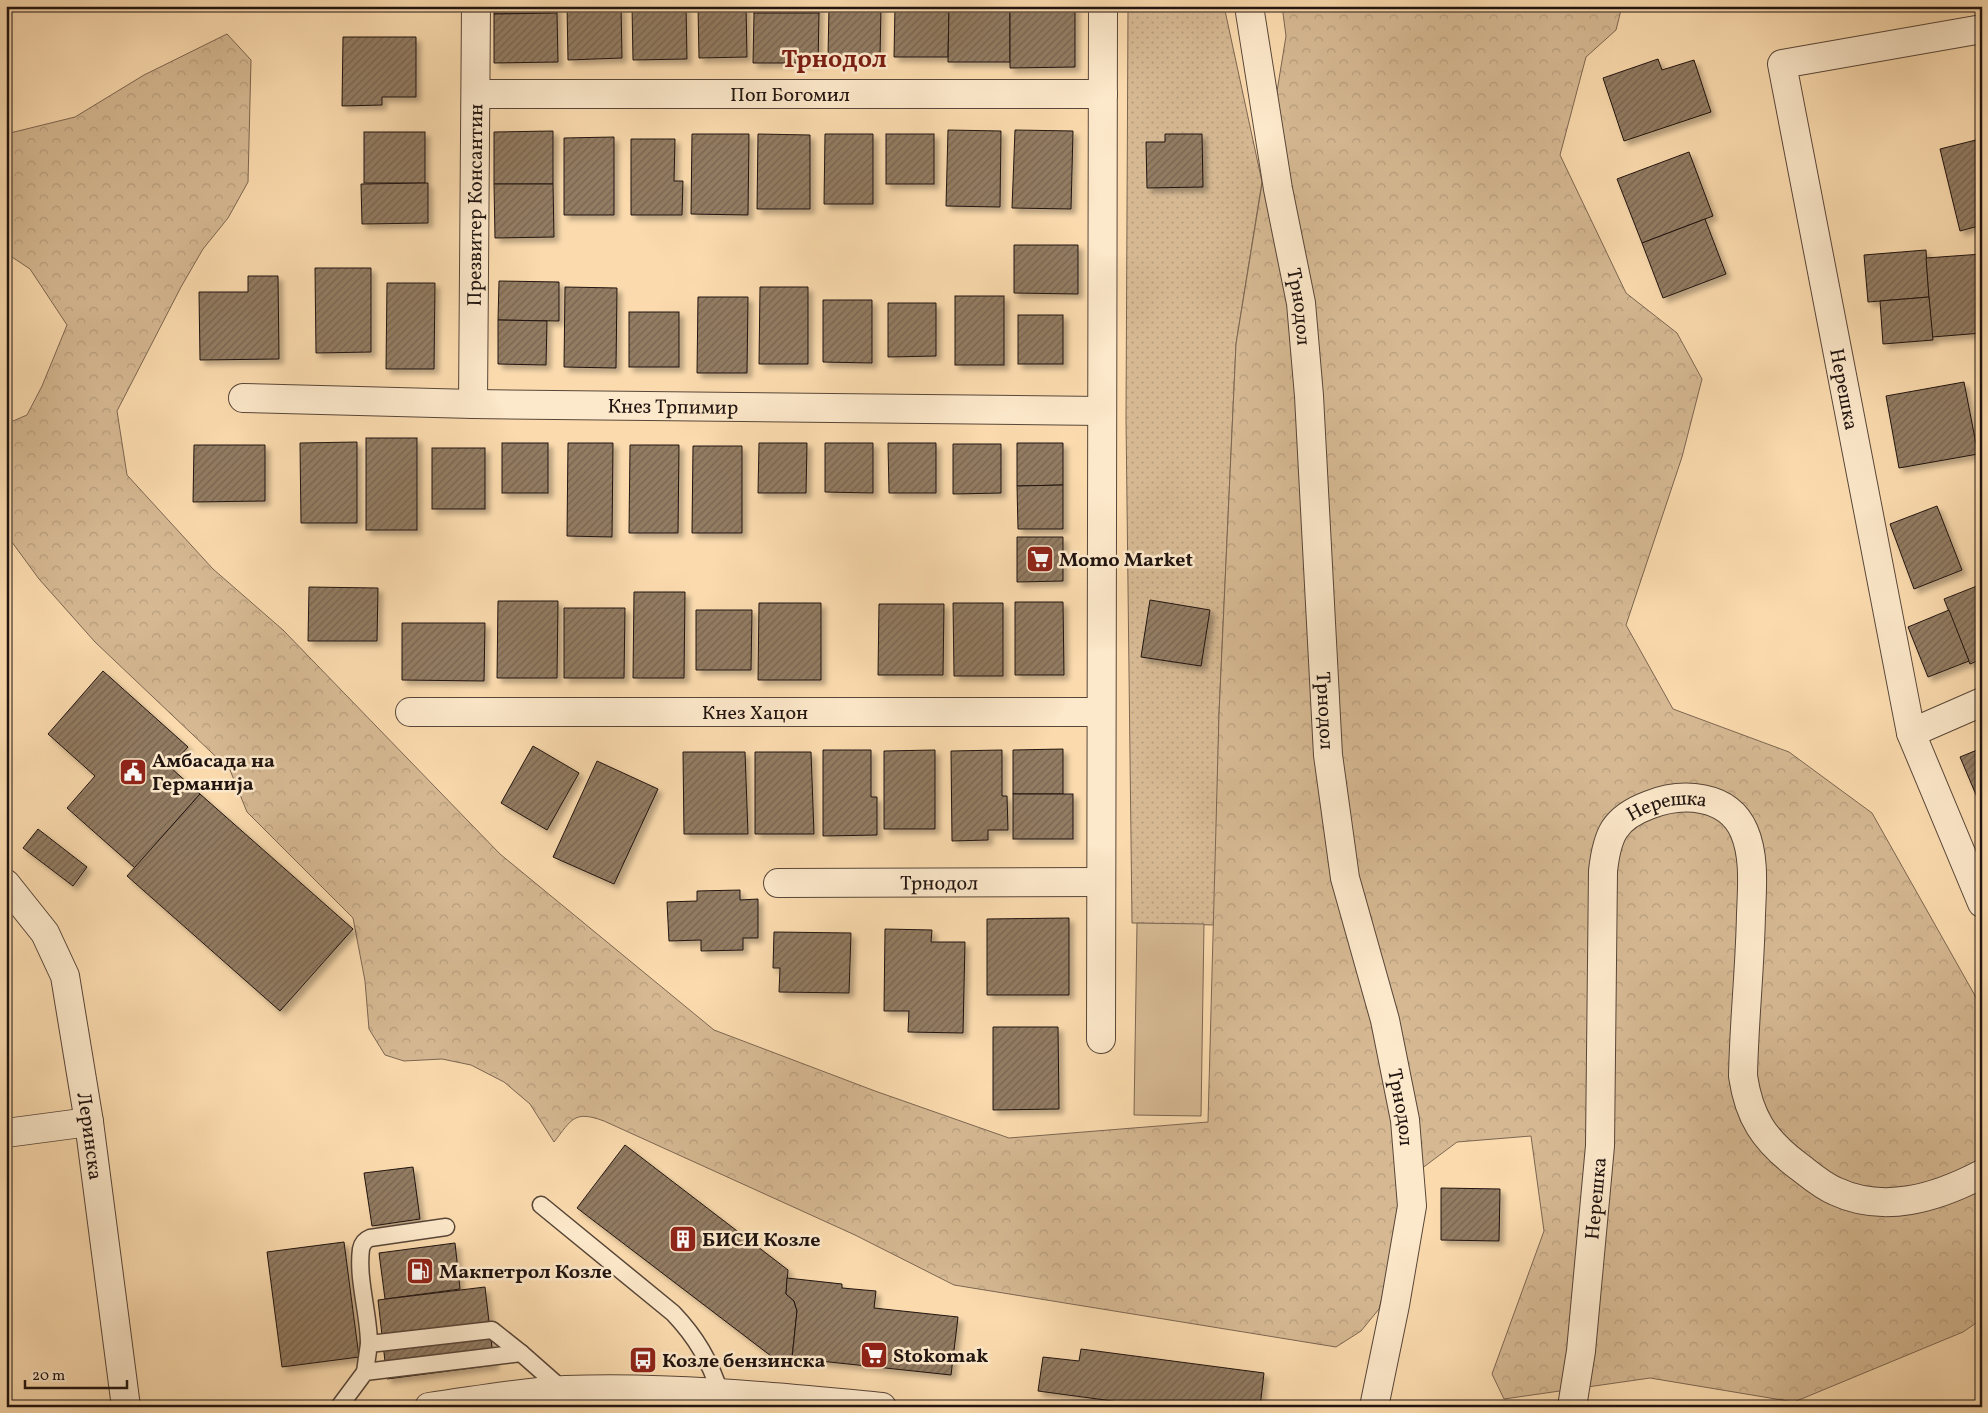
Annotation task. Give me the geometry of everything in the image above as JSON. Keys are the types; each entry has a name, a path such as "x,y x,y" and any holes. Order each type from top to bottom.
{"street":[{"name":"Презвитер Консантин","path":"473,404 476,6"},
{"path":"1101,1039 1100,712 1103,6"},
{"name":"Трнодол","path":"1249,6 1278,189 1301,303 1309,396 1328,755 1345,878 1385,1020 1405,1120 1412,1206 1395,1306 1374,1407"},
{"name":"Нерешка","path":"1982,29 1782,64 1911,733 1982,903"},
{"name":"Поп Богомил","path":"476,94 1103,94"},
{"name":"Кнез Трпимир","path":"243,398 473,404 1102,411"},
{"path":"1911,733 1982,702"},
{"name":"Кнез Хацон","path":"410,712 1100,712"},
{"name":"Нерешка","path":"1572,1407 1581,1351 1600,1146 1603,871 1605,848 1611,831 1622,819 1638,809 1662,800 1700,798 1728,809 1744,832 1751,868 1752,900 1743,1076 1746,1099 1752,1116 1764,1134 1784,1155 1810,1175 1834,1190 1862,1200 1876,1202 1907,1201 1934,1196 1982,1174"},
{"name":"Трнодол","path":"778,883 1101,882"},
{"name":"Леринска","path":"6,884 45,933 65,976 89,1122 126,1407"},
{"path":"6,1133 89,1122"},
{"path":"429,1407 562,1390 618,1389 720,1393 882,1407"}],"lane":[{"path":"541,1205 673,1314 706,1354 720,1393"},
{"path":"339,1407 365,1372 369,1344 361,1250 364,1242 370,1238 446,1228"},
{"path":"369,1344 492,1330 562,1390"},
{"path":"365,1372 521,1353"}],"green space":[{"path":"1128,6 1224,6 1262,182 1236,344 1219,714 1215,925 1132,923 1126,419"},
{"path":"1282,6 1622,6 1616,30 1586,57 1560,155 1626,293 1677,333 1702,379 1682,457 1626,625 1673,709 1789,752 1872,813 1982,1008 1982,1319 1963,1332 1794,1402 1650,1378 1504,1399 1492,1374 1544,1231 1531,1136 1457,1142 1413,1175 1379,1309 1361,1331 1336,1347 954,1285 855,1235 604,1121 586,1116 574,1119 565,1127 554,1142 530,1104 504,1082 471,1065 442,1059 404,1061 385,1055 369,1029 365,981 353,918 247,812 230,770 95,642 39,579 6,534 6,424 27,415 42,386 67,325 30,269 6,253 6,134 75,117 144,75 227,34 251,60 248,182 228,218 203,249 181,287 117,411 127,475 213,569 283,630 500,854 714,1030 875,1091 1009,1138 1208,1122 1219,714 1236,344 1286,36"},
{"path":"1137,923 1204,924 1201,1116 1134,1115"}],"building":[{"path":"494,6 557,6 557,13 494,14"},
{"path":"567,6 621,6 622,58 568,60"},
{"path":"632,6 686,6 687,59 633,60"},
{"path":"698,6 746,6 747,57 699,58"},
{"path":"754,6 819,6 819,13 754,13"},
{"path":"829,6 881,6 880,58 828,56"},
{"path":"895,6 949,6 948,57 894,57"},
{"path":"949,6 1010,6 1010,62 948,62"},
{"path":"1010,6 1075,6 1075,67 1010,68"},
{"path":"557,13 558,62 494,63 494,14"},
{"path":"754,13 819,13 818,63 753,63"},
{"path":"343,37 416,37 416,97 382,97 382,105 342,106"},
{"path":"1658,59 1662,70 1694,60 1711,112 1624,141 1603,78"},
{"path":"948,130 1001,131 1000,207 946,206"},
{"path":"1015,130 1073,131 1071,209 1012,208"},
{"path":"553,131 553,184 494,184 494,132"},
{"path":"364,132 425,132 425,183 364,183"},
{"path":"692,134 749,134 748,215 691,214"},
{"path":"758,134 810,135 810,209 757,209"},
{"path":"825,134 873,134 873,204 824,204"},
{"path":"886,134 934,134 934,184 886,184"},
{"path":"1165,134 1202,134 1203,187 1147,188 1146,142 1165,142"},
{"path":"614,137 614,215 564,215 564,138"},
{"path":"631,139 675,139 674,181 683,181 682,215 631,215"},
{"path":"1980,139 1982,148 1982,225 1960,231 1940,149"},
{"path":"1689,152 1713,216 1642,243 1617,179"},
{"path":"428,183 428,223 362,224 361,184"},
{"path":"494,184 553,184 554,237 495,238"},
{"path":"1705,219 1726,274 1663,298 1642,243"},
{"path":"1014,245 1078,245 1078,294 1014,293"},
{"path":"1926,250 1929,297 1868,302 1864,255"},
{"path":"1982,254 1982,333 1932,337 1926,258"},
{"path":"315,268 371,268 371,352 316,353"},
{"path":"248,276 278,276 279,359 200,360 199,292 248,292"},
{"path":"499,281 559,282 559,321 498,320"},
{"path":"387,283 435,283 434,369 386,369"},
{"path":"565,287 617,288 616,368 564,367"},
{"path":"760,287 808,287 808,364 759,364"},
{"path":"955,296 1004,296 1004,365 955,365"},
{"path":"698,297 748,297 747,373 697,373"},
{"path":"1929,297 1933,340 1883,344 1880,301"},
{"path":"823,300 872,300 872,363 823,362"},
{"path":"888,303 936,303 936,356 888,357"},
{"path":"629,312 679,312 679,367 629,367"},
{"path":"1018,315 1063,315 1063,364 1018,364"},
{"path":"498,320 547,321 546,365 498,364"},
{"path":"1964,382 1978,454 1899,468 1886,396"},
{"path":"366,438 417,438 417,530 366,530"},
{"path":"357,442 357,523 301,523 300,443"},
{"path":"502,443 548,443 548,493 502,493"},
{"path":"568,443 613,443 612,537 567,536"},
{"path":"759,443 807,443 806,493 758,493"},
{"path":"825,443 873,443 873,493 825,492"},
{"path":"888,443 936,443 936,493 889,493"},
{"path":"1017,443 1063,443 1063,485 1017,486"},
{"path":"953,444 1001,444 1001,493 953,494"},
{"path":"194,445 265,445 265,501 193,502"},
{"path":"630,445 679,445 678,533 629,533"},
{"path":"693,446 742,446 742,533 692,533"},
{"path":"432,448 485,448 485,509 432,509"},
{"path":"1063,485 1063,529 1018,529 1017,486"},
{"path":"1937,506 1962,570 1914,589 1890,524"},
{"name":"Momo Market","path":"1017,537 1063,537 1063,581 1017,582"},
{"path":"1982,584 1982,659 1970,664 1944,599"},
{"path":"309,587 378,588 377,641 308,641"},
{"path":"634,592 685,592 684,678 633,678"},
{"path":"1150,600 1210,610 1201,666 1141,657"},
{"path":"498,601 558,601 557,678 497,678"},
{"path":"1015,602 1063,602 1064,675 1015,675"},
{"path":"759,603 821,603 821,680 758,680"},
{"path":"953,603 1003,603 1003,676 954,676"},
{"path":"879,604 944,604 943,675 878,675"},
{"path":"564,608 625,608 624,678 564,678"},
{"path":"696,610 752,610 751,670 696,670"},
{"path":"1949,610 1969,661 1928,677 1908,627"},
{"path":"402,623 485,623 484,681 402,680"},
{"name":"Амбасада на Германија","path":"103,671 188,747 170,767 200,794 135,868 67,808 95,776 48,734"},
{"path":"533,746 579,773 547,830 501,803"},
{"path":"1982,748 1982,809 1960,757"},
{"path":"1063,749 1063,794 1013,794 1013,750"},
{"path":"823,750 871,750 871,797 877,797 877,835 823,836"},
{"path":"935,750 935,829 884,829 884,751"},
{"path":"1002,750 1002,796 1007,796 1008,830 988,830 988,840 952,841 951,751"},
{"path":"683,752 745,752 748,834 684,834"},
{"path":"755,752 811,752 814,834 755,834"},
{"path":"597,761 658,789 614,884 553,857"},
{"path":"200,794 353,929 280,1011 127,876"},
{"path":"1013,794 1073,794 1073,839 1013,839"},
{"path":"38,829 87,867 73,886 23,848"},
{"path":"740,890 740,900 758,899 758,938 743,938 743,950 701,951 701,940 669,941 667,902 697,901 697,891"},
{"path":"1069,918 1069,995 987,995 987,919"},
{"path":"885,929 932,930 931,942 965,942 963,1033 908,1032 909,1011 884,1011"},
{"path":"774,932 851,933 849,993 779,992 780,968 773,968"},
{"path":"993,1027 1058,1027 1059,1109 993,1110"},
{"name":"БИСИ Козле","path":"625,1145 788,1270 786,1294 794,1301 797,1311 792,1358 771,1356 577,1208"},
{"path":"413,1167 420,1219 372,1226 364,1173"},
{"path":"1441,1188 1500,1189 1499,1241 1441,1240"},
{"path":"344,1242 359,1357 282,1367 267,1252"},
{"name":"Макпетрол Козле","path":"455,1243 460,1289 385,1299 379,1253"},
{"path":"787,1278 842,1284 842,1288 876,1291 874,1308 958,1317 951,1375 792,1358 797,1311 794,1301 786,1294"},
{"path":"485,1287 494,1365 387,1379 378,1300"},
{"path":"1081,1349 1264,1373 1260,1407 1157,1407 1038,1391 1043,1357 1079,1361"}],"place":[{"name":"Momo Market","path":"1040,559"},
{"name":"Амбасада на Германија","path":"133,772"},
{"name":"БИСИ Козле","path":"683,1239"},
{"name":"Макпетрол Козле","path":"420,1271"},
{"name":"Stokomak","path":"874,1355"},
{"name":"Козле бензинска","path":"643,1360"}],"district":[{"name":"Трнодол","path":"834,58"}]}
